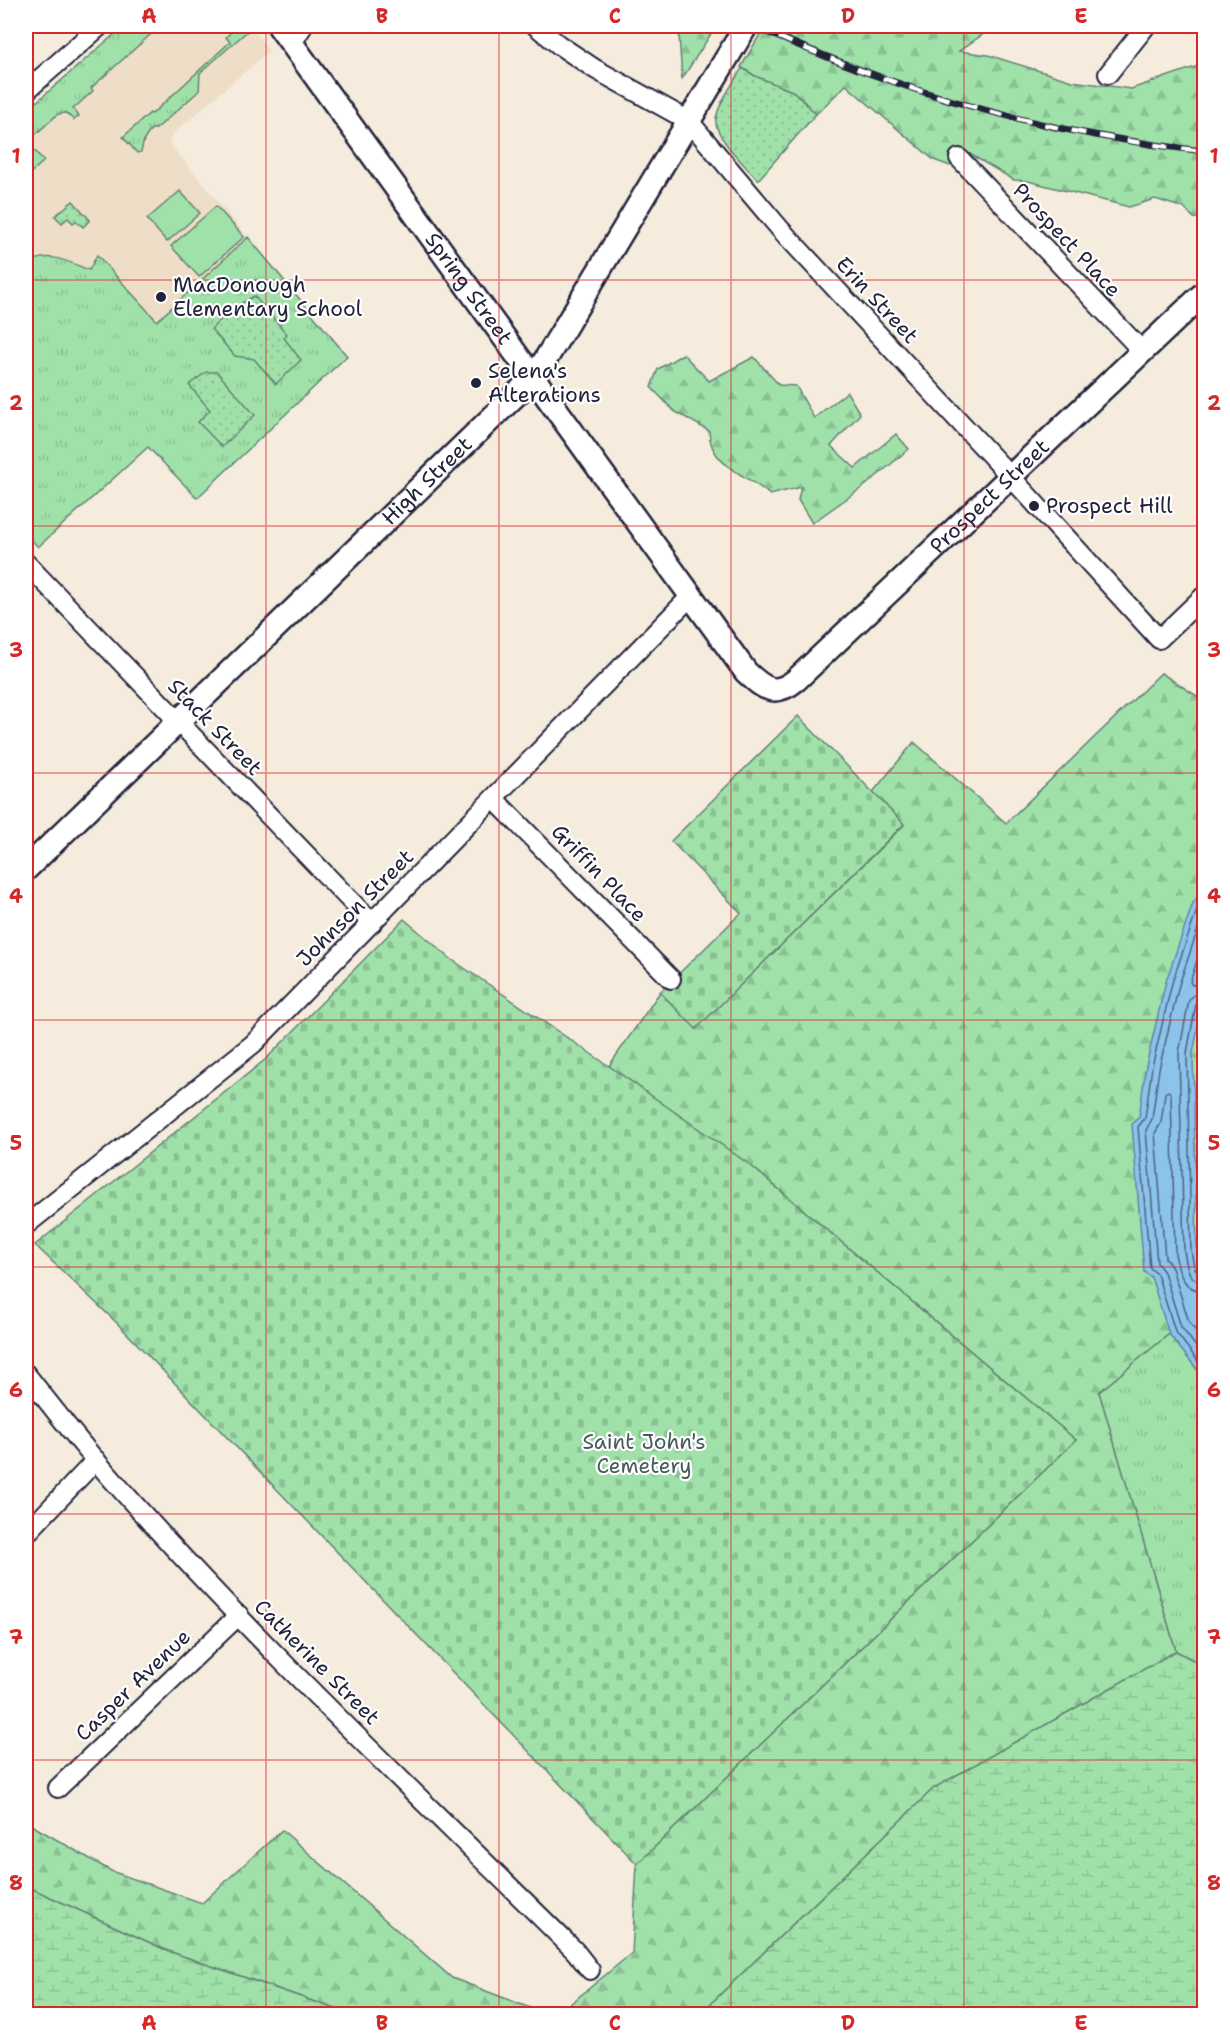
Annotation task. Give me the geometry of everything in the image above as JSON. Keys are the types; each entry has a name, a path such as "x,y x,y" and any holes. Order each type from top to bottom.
{"street":[{"path":"26,90 100,26"},
{"name":"Erin Street","path":"536,26 559,45 595,69 690,121 780,230 1159,639 1204,596"},
{"name":"High Street","path":"26,869 179,723 533,376 550,352 746,26"},
{"path":"1108,74 1146,26"},
{"name":"Spring Street","path":"291,31 533,376 746,672 759,684 770,689"},
{"name":"Prospect Place","path":"959,158 1143,352"},
{"name":"Prospect Street","path":"770,689 777,690 786,687 796,680 1204,293"},
{"name":"Stack Street","path":"26,563 372,923"},
{"name":"Johnson Street","path":"26,1226 253,1044 691,596"},
{"name":"Griffin Place","path":"494,799 671,979"},
{"name":"Catherine Street","path":"26,1374 96,1460 238,1616 575,1951 590,1970"},
{"path":"26,1534 96,1460"},
{"name":"Casper Avenue","path":"58,1788 238,1616"}],"shaded area":[{"name":"MacDonough Elementary School","path":"124,26 251,26 269,51 173,134 169,143 347,356 197,498 148,447 38,547 26,534 26,111"}],"green space":[{"path":"124,26 160,26 91,88 93,91 73,109 79,116 74,120 66,113 58,114 27,142 44,161 26,177 26,111"},
{"path":"225,26 252,27 200,73 199,91 156,129 151,129 144,140 141,152 137,153 123,137 150,113 152,114 230,42 226,37 231,32"},
{"path":"660,26 716,26 682,79 679,35"},
{"path":"765,26 988,26 992,28 959,51 988,55 1072,81 1131,89 1204,64 1204,219 1194,218 1184,208 1155,199 1129,207 1028,181 1014,180 968,153 950,166 934,160 846,85 816,114 794,92 755,76 741,67"},
{"path":"742,68 755,76 794,92 816,114 758,180 725,142 716,126 720,107"},
{"path":"180,191 200,213 167,242 147,219"},
{"path":"73,201 90,220 83,227 68,218 62,223 55,216"},
{"path":"216,206 244,237 199,277 171,246"},
{"path":"248,237 347,356 197,498 148,447 38,547 26,534 26,261 27,263 36,259 58,259 89,270 97,255 157,321"},
{"path":"254,296 287,334 284,338 301,360 276,384 254,359 235,356 211,329 233,308"},
{"path":"683,354 709,381 754,357 779,385 796,386 814,418 847,392 860,414 831,446 855,468 896,434 909,449 866,485 812,523 798,500 801,487 770,495 722,461 711,443 709,431 674,411 651,387 658,369"},
{"path":"206,372 217,372 255,415 222,447 198,422 210,410 189,385"},
{"path":"1161,673 1203,700 1204,698 1204,1305 1099,1392 1176,1651 934,1788 700,2014 558,2014 632,1953 637,1864 1076,1440 750,1165 609,1066 660,992 696,1028 904,825 873,792 914,742 1006,823"},
{"path":"798,716 904,824 696,1029 660,992 741,913 671,841"},
{"name":"Saint John's Cemetery","path":"404,919 451,959 750,1165 1076,1440 637,1864 117,1323 35,1245 266,1059"},
{"path":"1169,1334 1204,1378 1204,1666 1176,1651 1099,1392"},
{"path":"1176,1651 1204,1666 1204,2014 700,2014 934,1788"},
{"path":"26,1822 111,1871 202,1903 282,1830 452,1978 546,2014 350,2014 168,1951 26,1886"},
{"path":"26,1886 168,1951 350,2014 26,2014"}],"water":[{"path":"1204,888 1204,996 1193,1053 1197,1250 1204,1280 1204,1378 1169,1334 1151,1277 1144,1272 1132,1124 1139,1117 1146,1066 1166,981 1193,903"}],"railway":[{"path":"753,26 864,71 959,103 1040,124 1122,140 1204,151"}],"place":[{"name":"MacDonough Elementary School","path":"161,297"},
{"name":"Selena's Alterations","path":"476,383"},
{"name":"Prospect Hill","path":"1034,506"}]}
